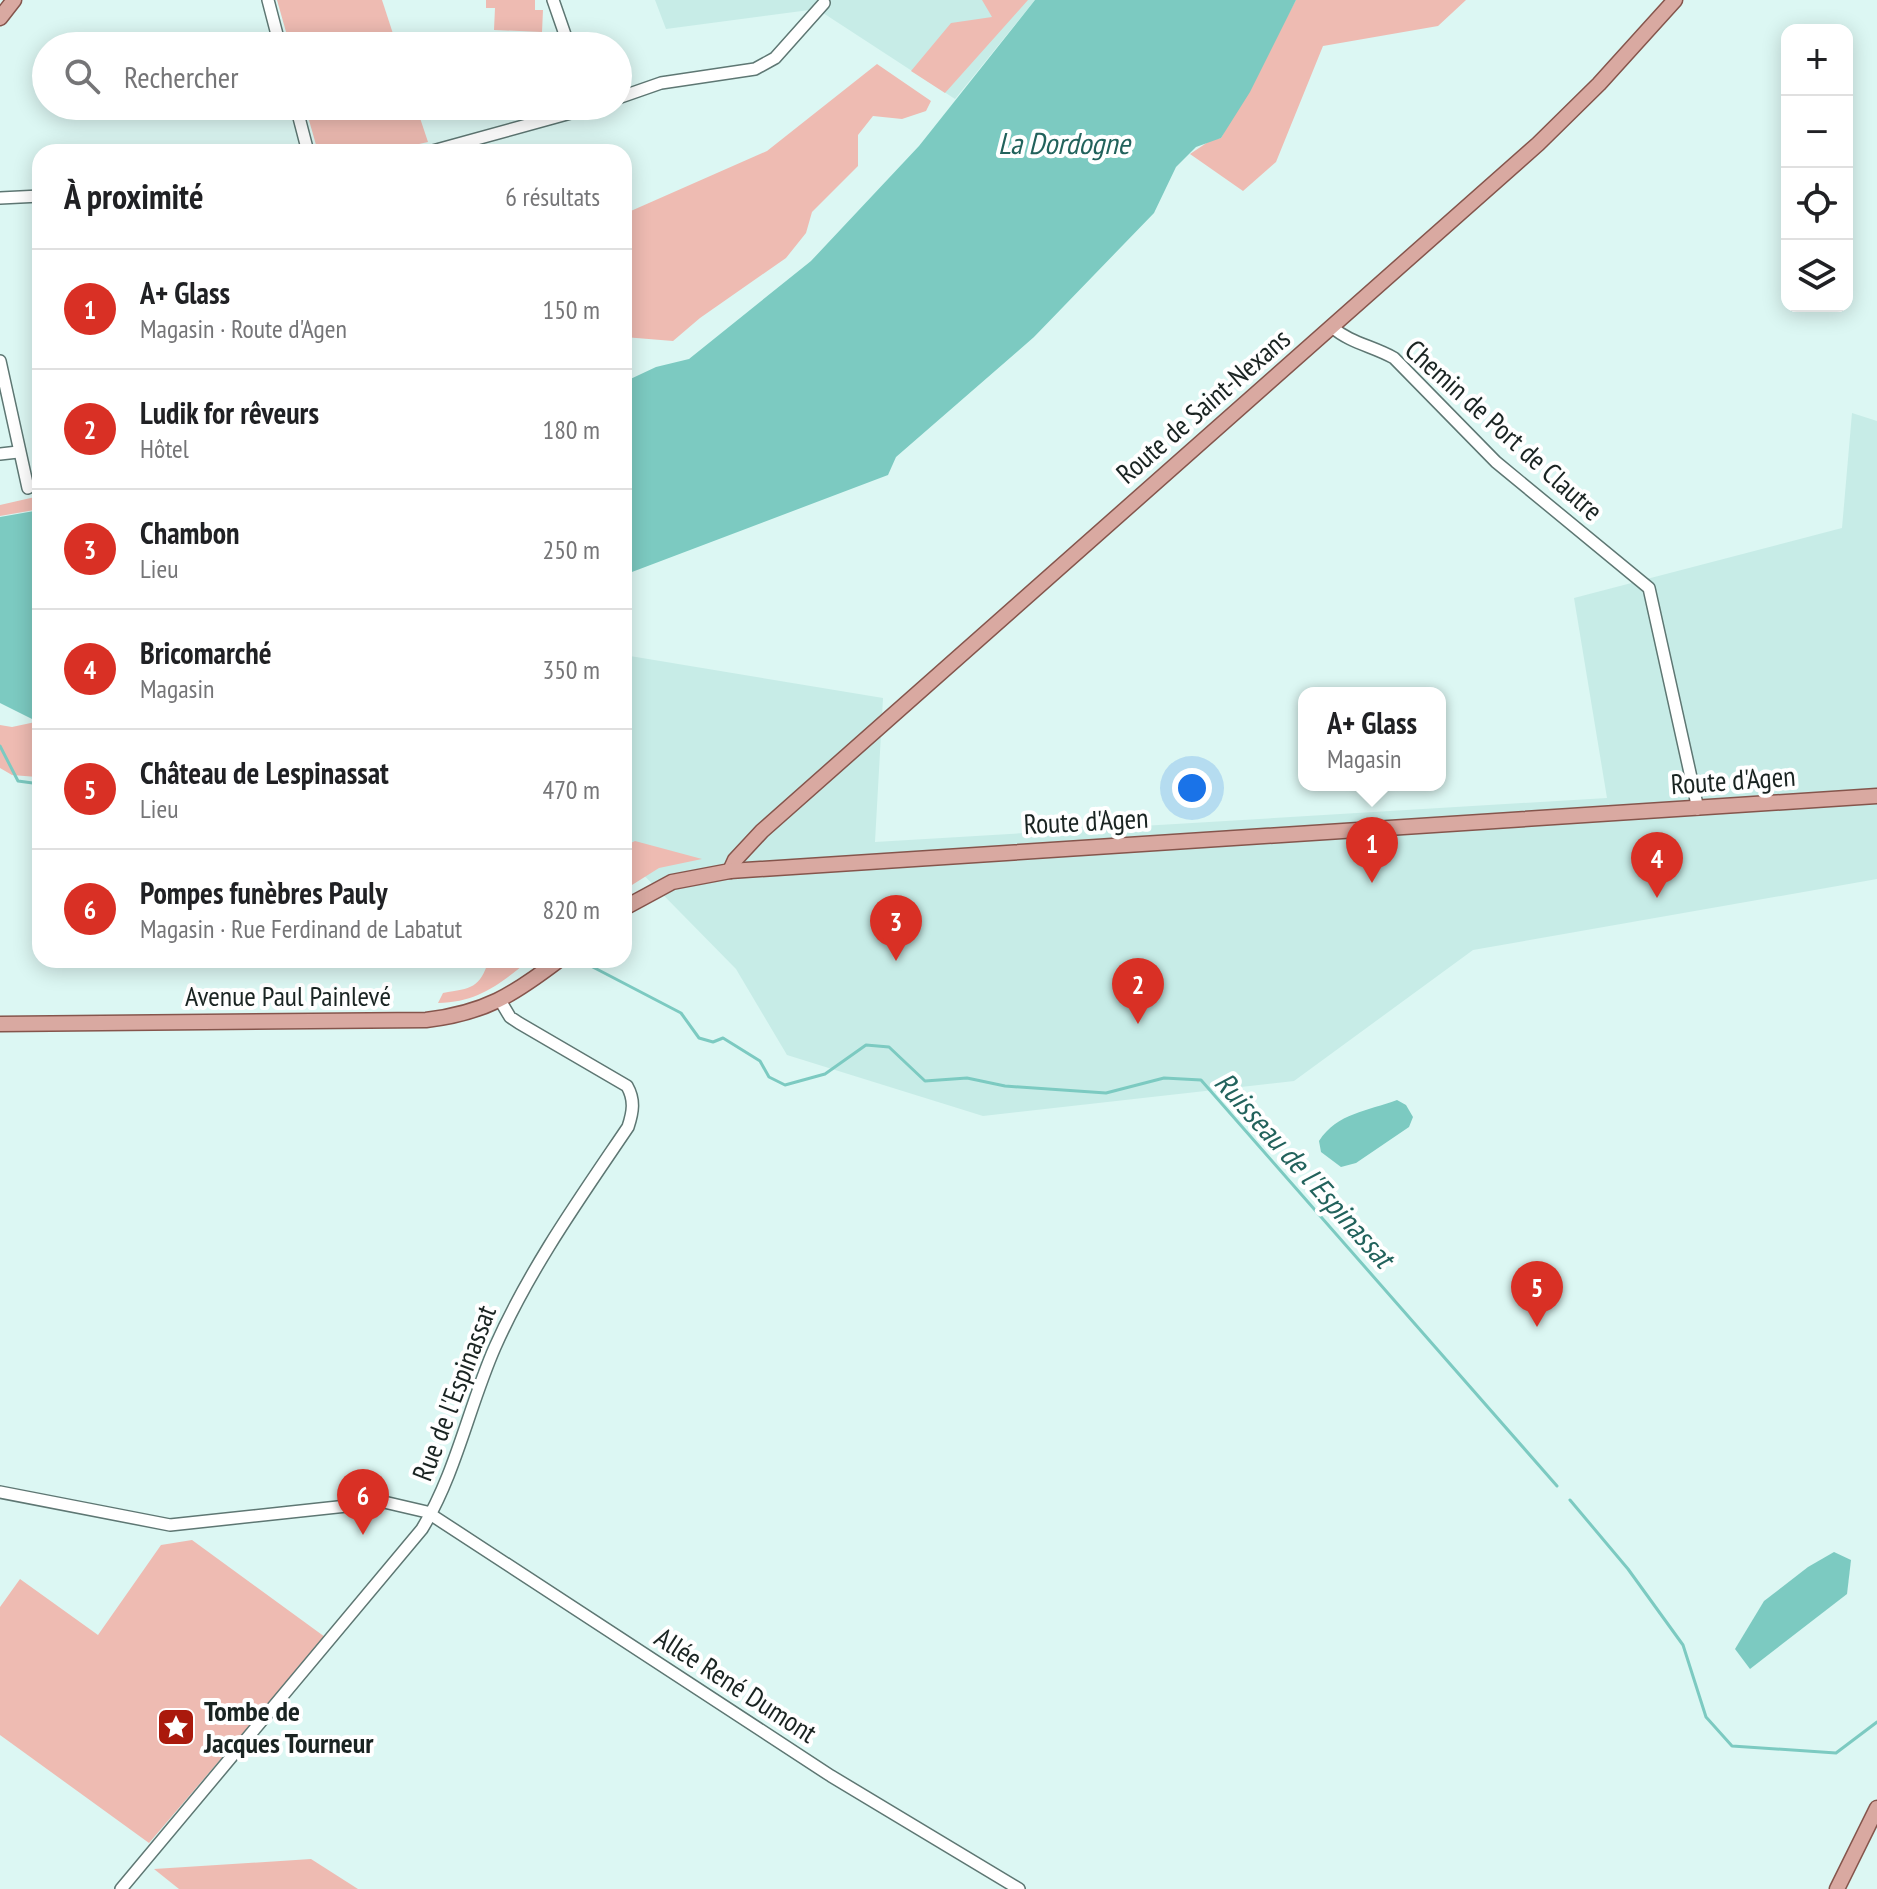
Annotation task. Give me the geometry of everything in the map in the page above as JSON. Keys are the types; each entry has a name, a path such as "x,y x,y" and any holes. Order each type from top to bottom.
{"main road":[{"path":"0,18 14,0"},
{"name":"Route de Saint-Nexans","path":"735,871 753,844 1538,144 1599,84 1675,0"},
{"name":"Route d'Agen","path":"735,871 1877,796"},
{"path":"753,844 760,863 772,869"},
{"path":"632,904 672,882 735,871"},
{"name":"Avenue Paul Painlevé","path":"0,1024 397,1022 451,1017 501,1002 548,968"},
{"path":"1837,1889 1877,1808"},
{"path":"1845,1889 1877,1823"}],"street":[{"path":"268,0 276,32"},
{"path":"553,0 564,32"},
{"path":"632,93 661,83 755,69 775,58 824,3"},
{"path":"300,120 306,144"},
{"path":"461,144 549,120"},
{"path":"0,198 32,196"},
{"name":"Chemin de Port de Clautre","path":"1332,327 1342,336 1375,347 1394,358 1496,462 1649,588 1698,809"},
{"path":"0,361 28,488"},
{"path":"0,454 18,452"},
{"name":"Rue de l'Espinassat","path":"121,1889 401,1558 431,1514 515,1302 535,1266 628,1127 633,1111 632,1095 627,1086 510,1017 501,1002"},
{"name":"Allée René Dumont","path":"0,1492 170,1525 384,1502 431,1514 831,1776 1019,1889"}],"shaded area":[{"path":"277,0 382,0 392,32 286,32"},
{"path":"486,0 535,0 535,10 543,10 542,32 494,30 495,8 486,8"},
{"path":"655,0 1035,0 955,99 817,9 666,29"},
{"path":"982,0 1028,0 945,93 911,71 951,23 992,17"},
{"path":"1296,0 1466,0 1438,26 1323,46 1276,162 1243,191 1190,154 1211,140 1221,138"},
{"path":"877,64 931,101 926,111 902,119 873,116 858,135 858,166 812,212 806,233 786,258 700,318 673,341 632,338 632,210 767,151"},
{"path":"309,120 421,120 428,142 419,144 316,144"},
{"path":"1852,413 1877,421 1877,879 1473,950 1294,1081 983,1116 787,1055 736,969 632,863 632,656 883,698 875,842 1607,798 1574,598 1842,528"},
{"path":"32,498 32,510 0,516 0,505"},
{"path":"32,723 32,777 12,775 0,768 0,725 12,727"},
{"path":"632,842 702,859 659,868 632,885"},
{"path":"486,968 519,968 477,995 438,1003 443,993 473,986"},
{"path":"192,1540 325,1637 149,1843 0,1735 0,1607 20,1579 98,1635 161,1545"},
{"path":"311,1859 358,1889 179,1889 154,1869"}],"water":[{"name":"La Dordogne","path":"1035,0 1296,0 1250,92 1221,138 1196,147 1176,167 1154,213 1034,337 896,457 888,475 632,572 632,378 656,367 689,359 811,261 919,146"},
{"path":"32,511 32,719 0,703 0,517"},
{"path":"1397,1100 1406,1105 1413,1117 1409,1127 1356,1163 1341,1167 1321,1152 1319,1141 1335,1124 1354,1114"},
{"path":"1834,1552 1851,1560 1847,1594 1750,1669 1735,1649 1764,1601 1808,1567"}],"waterway":[{"name":"Ruisseau de l'Espinassat","path":"0,746 18,781 32,783"},
{"name":"Ruisseau de l'Espinassat","path":"595,968 681,1013 699,1038 713,1042 723,1038 760,1061 769,1077 785,1085 825,1074 866,1045 889,1047 925,1081 967,1078 1005,1086 1106,1093 1164,1078 1201,1080 1557,1486"},
{"name":"Ruisseau de l'Espinassat","path":"1570,1500 1628,1569 1683,1645 1706,1717 1732,1746 1836,1753 1877,1722"}],"place":[{"name":"A+ Glass","path":"1372,883"},
{"name":"Bricomarché","path":"1657,898"},
{"name":"Chambon","path":"896,961"},
{"name":"Ludik for rêveurs","path":"1138,1024"},
{"name":"Château de Lespinassat","path":"1537,1327"},
{"name":"Pompes funèbres Pauly","path":"363,1535"},
{"name":"Tombe de Jacques Tourneur","path":"176,1727"}]}
